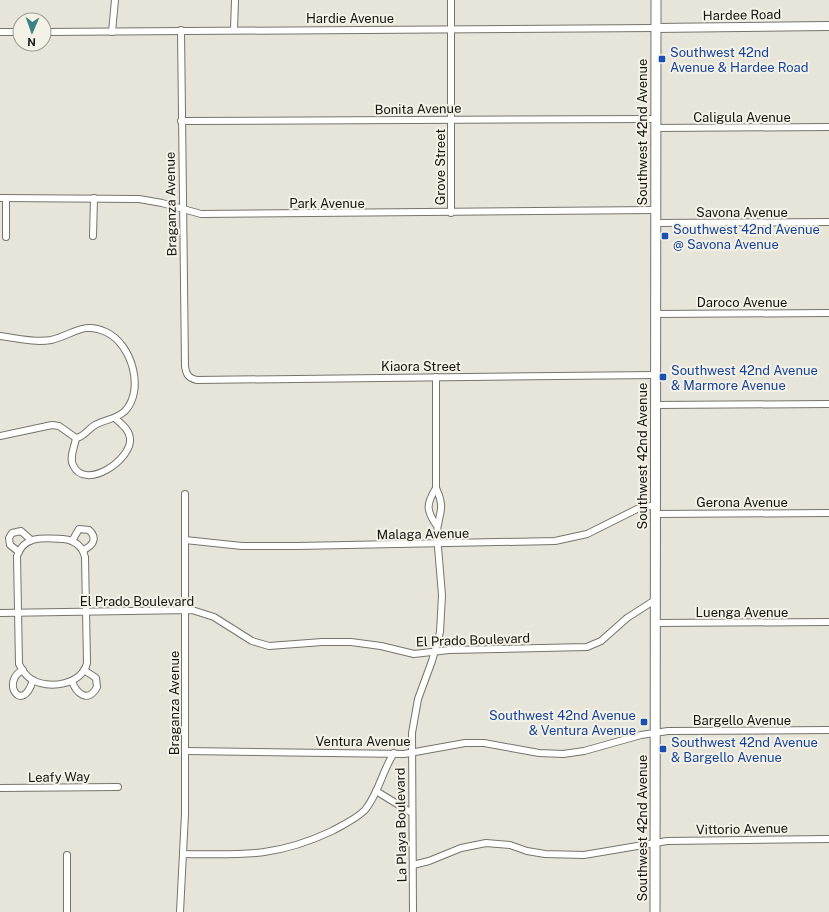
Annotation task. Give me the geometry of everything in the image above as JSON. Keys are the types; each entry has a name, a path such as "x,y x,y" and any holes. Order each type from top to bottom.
{"main road":[{"name":"Southwest 42nd Avenue","path":"655,912 656,0"}],"street":[{"path":"112,32 115,0"},
{"path":"234,30 235,0"},
{"name":"Grove Street","path":"451,0 452,213"},
{"name":"Hardee Road","path":"655,28 829,26"},
{"name":"Hardie Avenue","path":"52,32 655,28"},
{"name":"Braganza Avenue","path":"181,30 185,366 188,376"},
{"path":"0,32 12,32"},
{"name":"Bonita Avenue","path":"181,121 656,118"},
{"name":"Caligula Avenue","path":"655,128 829,127"},
{"path":"3,198 6,237"},
{"name":"Park Avenue","path":"3,198 138,199 162,203 182,210 201,214 452,213 655,210"},
{"path":"93,236 94,198"},
{"name":"Savona Avenue","path":"655,223 829,222"},
{"name":"Daroco Avenue","path":"655,314 829,313"},
{"path":"0,336 46,340 85,328 104,331 112,335 119,342 126,353 131,365 134,383 134,396 125,411 115,418 96,425 82,437 76,438 59,426 52,425 0,436"},
{"name":"Kiaora Street","path":"188,376 197,380 655,375"},
{"name":"La Playa Boulevard","path":"413,912 413,725 416,705 435,652 440,632 442,604 437,526 442,504 436,488 436,377"},
{"path":"655,405 829,404"},
{"path":"76,438 72,459 75,468 85,476 92,476 101,472 120,460 126,453 130,443 128,432 115,418"},
{"name":"La Playa Boulevard","path":"436,488 428,508 430,517 437,526"},
{"name":"Braganza Avenue","path":"180,912 184,854 186,751 185,494"},
{"name":"Malaga Avenue","path":"185,540 248,546 522,543 564,540 587,534 637,509 655,509"},
{"name":"Gerona Avenue","path":"655,509 829,513"},
{"path":"72,541 79,529 89,530 93,534 94,541 91,546 83,550"},
{"path":"19,552 10,545 9,538 12,533 16,531 23,531 31,540"},
{"path":"63,539 72,541 78,544 83,550 86,561 87,663 84,670 72,681 56,685 33,680 19,664 16,559 19,552 31,540 63,539"},
{"name":"El Prado Boulevard","path":"0,613 18,614 192,610 206,613 252,642 269,646 344,641 372,644 414,654 587,647 601,641 627,618 655,600"},
{"name":"Luenga Avenue","path":"655,623 829,622"},
{"path":"23,670 14,673 9,678 7,685 11,693 19,696 24,695 29,691 33,680"},
{"path":"72,681 75,689 80,694 87,695 93,693 97,687 96,678 84,670"},
{"name":"Bargello Avenue","path":"655,733 668,731 829,730"},
{"name":"Ventura Avenue","path":"186,751 412,753 465,743 484,743 544,753 568,754 655,733"},
{"path":"184,854 247,855 292,848 321,836 354,819 364,810 376,791 394,753"},
{"name":"Leafy Way","path":"0,788 118,787"},
{"path":"376,791 412,813"},
{"name":"Vittorio Avenue","path":"413,865 429,861 461,848 486,843 510,845 527,851 545,854 580,855 605,853 667,841 829,839"},
{"path":"67,855 67,912"}],"place":[{"name":"Southwest 42nd Avenue & Hardee Road","path":"662,59"},
{"name":"Southwest 42nd Avenue @ Savona Avenue","path":"665,236"},
{"name":"Southwest 42nd Avenue & Marmore Avenue","path":"663,377"},
{"name":"Southwest 42nd Avenue & Ventura Avenue","path":"644,722"},
{"name":"Southwest 42nd Avenue & Bargello Avenue","path":"663,749"}]}
